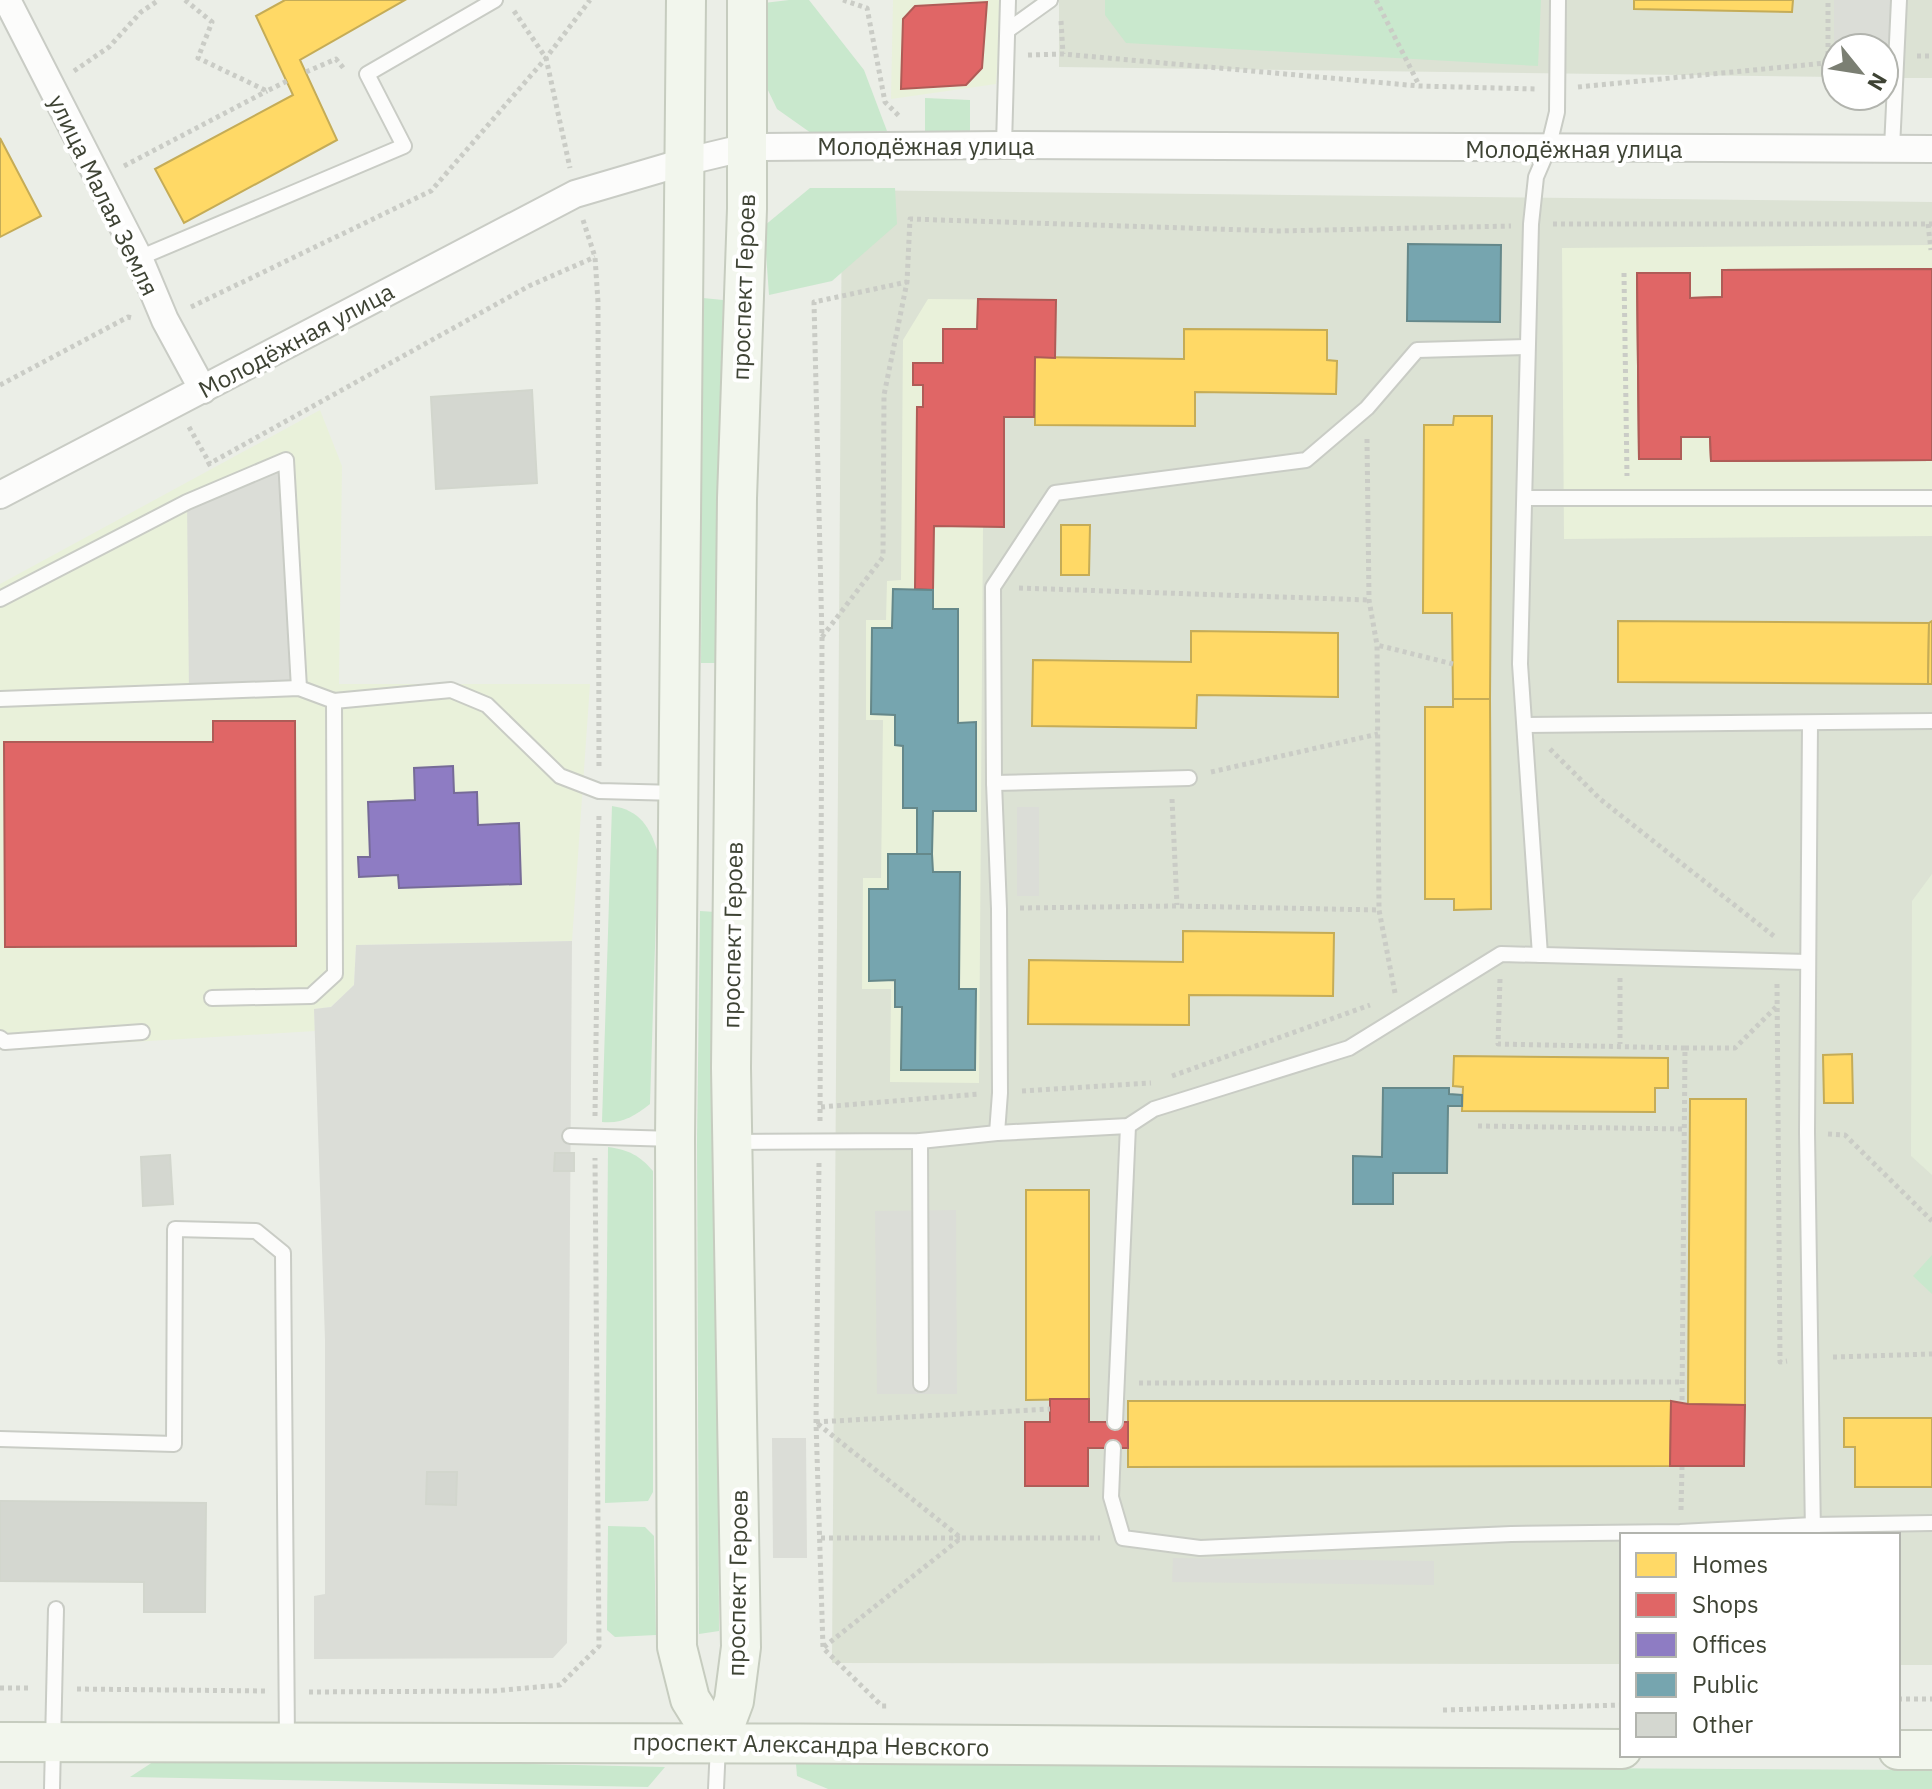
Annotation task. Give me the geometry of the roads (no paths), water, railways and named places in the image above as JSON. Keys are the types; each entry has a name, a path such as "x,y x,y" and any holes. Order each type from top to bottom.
{"main road":[{"name":"проспект Героев","path":"686,0 675,1139 677,1647 690,1699 718,1744"},
{"name":"проспект Героев","path":"718,1744 734,1701 741,1647 731,1068 737,498 747,147 747,0"},
{"name":"проспект Александра Невского","path":"0,1742 494,1740 1620,1749"},
{"path":"1900,1750 1932,1750"}],"street":[{"name":"улица Малая Земля","path":"7,0 139,258 165,320 203,390"},
{"name":"Молодёжная улица","path":"0,495 575,194 747,147 1004,145 1932,149"}],"lane":[{"path":"139,258 404,146 367,74 495,0"},
{"path":"1004,145 1008,0"},
{"path":"1008,30 1050,0"},
{"path":"1540,955 1520,664 1531,224 1536,177 1548,149 1557,112 1558,0"},
{"path":"1892,148 1899,0"},
{"path":"997,1133 1000,1093 999,909 994,783 993,587 1055,493 1306,460 1367,408 1417,350 1527,347"},
{"path":"0,599 187,502 286,460 299,688"},
{"path":"1526,498 1932,498"},
{"path":"0,699 299,688 334,701 451,690 487,705 560,776 599,791 679,793"},
{"path":"212,998 311,996 335,974 334,701"},
{"path":"1526,725 1932,721"},
{"path":"1810,724 1807,1132 1813,1530"},
{"path":"994,783 1189,778"},
{"path":"733,1142 920,1141 997,1133 1128,1126 1154,1109 1349,1048 1501,954 1808,962"},
{"path":"0,1038 5,1042 142,1032"},
{"path":"1115,1422 1128,1126"},
{"path":"570,1136 675,1139"},
{"path":"920,1141 921,1384"},
{"path":"0,1439 174,1444 175,1229 256,1231 283,1253 287,1742"},
{"path":"1113,1448 1111,1497 1123,1538 1200,1548 1511,1534 1813,1530 1932,1523"},
{"path":"52,1789 56,1609"},
{"path":"716,1789 718,1744"}]}
